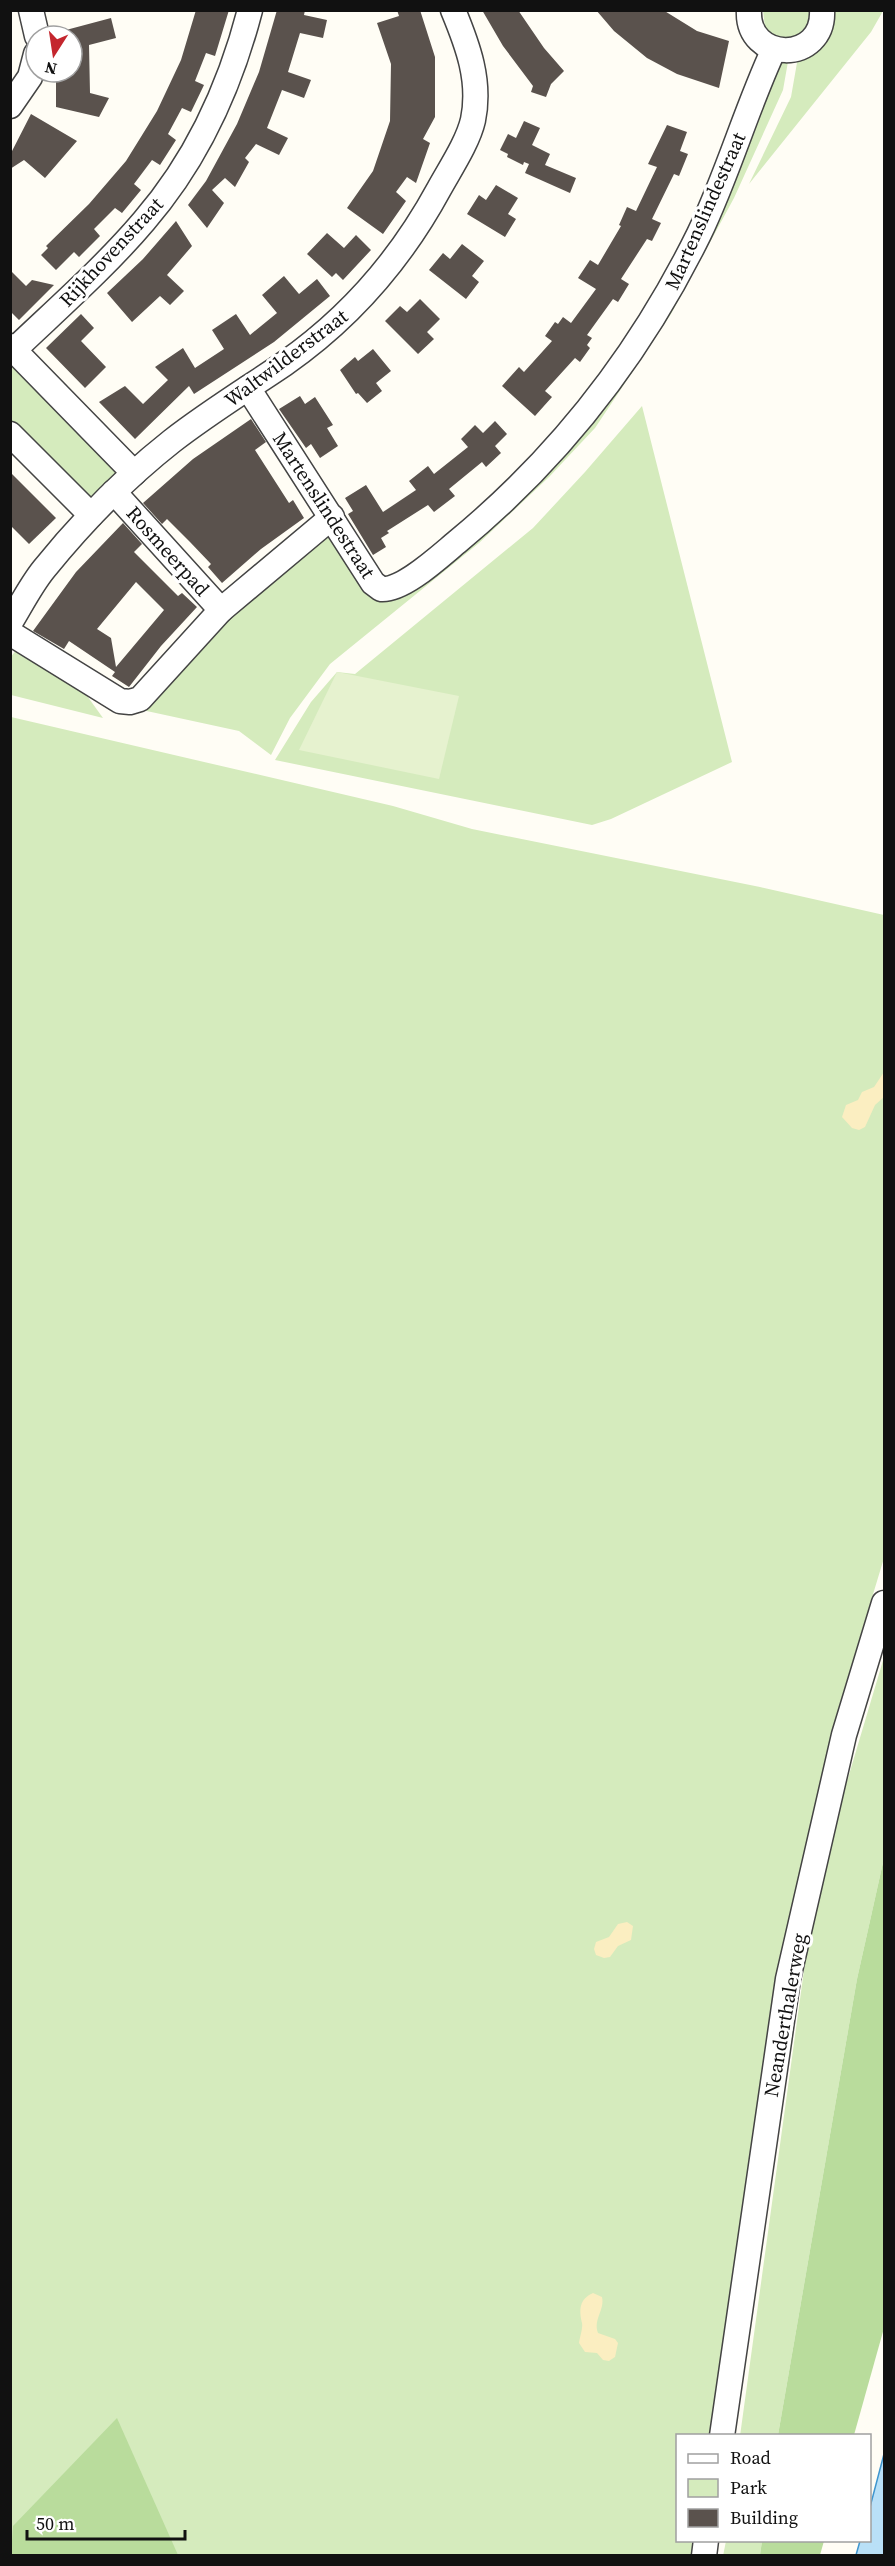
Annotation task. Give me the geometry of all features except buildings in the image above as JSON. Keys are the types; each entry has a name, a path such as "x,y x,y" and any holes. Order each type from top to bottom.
{"street":[{"name":"Rijkhovenstraat","path":"12,348 129,238 161,200 189,159 214,114 236,60 250,10"},
{"name":"Waltwilderstraat","path":"10,623 43,571 90,515 134,473 172,441 286,363 355,306 388,269 421,222 473,121 476,83 465,40 453,10"},
{"path":"749,10 752,28 757,37 774,49 792,51 808,43 821,26 822,10"},
{"name":"Martenslindestraat","path":"248,388 373,583 381,589 388,590 397,587 492,514 546,461 607,387 665,300 700,233 774,49"},
{"path":"10,106 25,84"},
{"path":"12,348 134,473"},
{"path":"10,434 90,515"},
{"name":"Rosmeerpad","path":"114,492 222,610"},
{"name":"Rosmeerpad","path":"10,633 120,701 130,702 141,699 222,610 332,518"},
{"name":"Neanderthalerweg","path":"722,2434 788,1979 844,1734 885,1603"}],"green space":[{"path":"763,10 810,11 810,20 807,28 795,37 780,37 765,28"},
{"path":"829,11 883,11 871,32 749,184 791,97 798,57"},
{"path":"777,55 789,56 783,90 734,198 671,314 595,428 549,477 479,543 330,664 290,718 271,755 239,731 142,710 198,642 325,528 388,597 631,364"},
{"path":"10,359 119,475 91,503 11,425"},
{"path":"642,406 732,762 611,819 592,825 275,760 311,702 337,672 355,674 533,528"},
{"path":"17,649 85,693 103,718 11,695 10,658"},
{"path":"337,672 459,696 439,779 299,750"},
{"path":"11,717 393,806 472,829 760,887 884,915 884,1558 837,1713 711,2434 676,2434 676,2542 697,2542 694,2555 11,2556"},
{"path":"884,1657 884,1858 857,1979 778,2434 740,2434 808,1941 832,1832"},
{"path":"884,1858 884,2328 854,2434 778,2434 857,1979"},
{"path":"117,2418 178,2555 11,2555 13,2526"},
{"path":"726,2542 762,2542 760,2555 723,2556"},
{"path":"762,2542 824,2542 820,2555 760,2555"}],"sand":[{"path":"884,1072 884,1097 875,1105 865,1127 859,1130 852,1128 842,1117 846,1105 858,1100 862,1092 874,1087"},
{"path":"627,1922 633,1926 631,1940 618,1946 610,1957 604,1958 596,1955 594,1949 596,1942 609,1937 618,1924"},
{"path":"593,2293 602,2297 597,2323 598,2333 615,2339 618,2343 615,2357 609,2361 603,2360 597,2353 585,2352 579,2343 582,2327 581,2305 588,2295"}],"water":[{"path":"884,2454 884,2555 856,2555 860,2542 871,2542 871,2503"}]}
